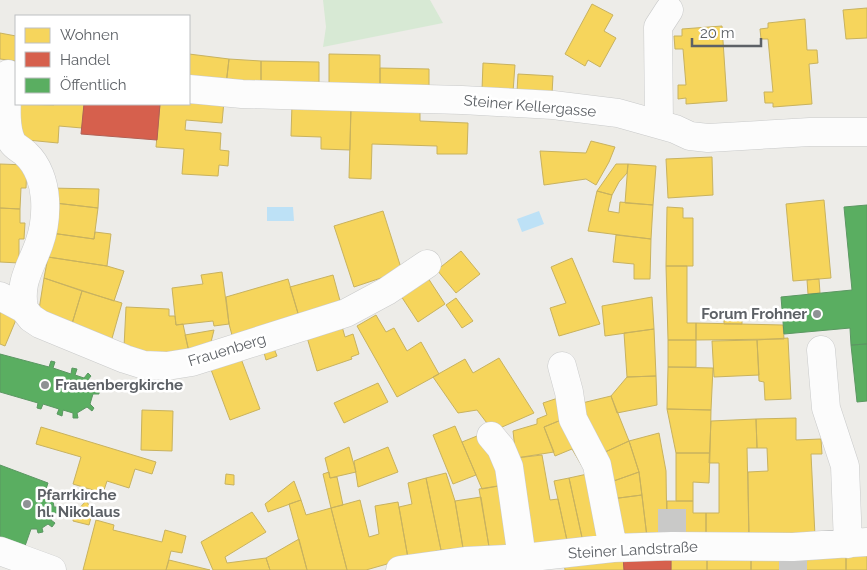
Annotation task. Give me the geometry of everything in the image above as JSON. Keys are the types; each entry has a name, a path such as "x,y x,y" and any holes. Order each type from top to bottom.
{"street":[{"path":"659,124 658,27 669,10"},
{"path":"8,73 8,131 12,144 34,162 45,198 44,222 39,244 24,281 22,296 24,310"},
{"name":"Steiner Kellergasse","path":"190,89 242,94 462,100 553,105 618,113 659,124 690,136 708,138 810,132 867,132"},
{"name":"Frauenberg","path":"0,296 24,310 40,324 125,360 144,365 167,366 192,362 346,313 387,291 427,264"},
{"path":"0,277 30,265"},
{"path":"821,350 826,408 845,466 857,543"},
{"path":"562,366 569,392 573,419 597,465 613,548"},
{"path":"491,436 501,448 508,467 521,551 524,558"},
{"name":"Steiner Landstraße","path":"400,570 464,561 524,558 672,541 793,552 857,543"},
{"path":"0,551 52,570"}],"green space":[{"path":"323,0 430,0 443,23 323,47 326,27"}],"water":[{"path":"267,207 293,207 294,221 267,221"},
{"path":"539,211 544,224 522,232 517,219"}],"building: Wohnen":[{"path":"592,4 613,15 604,31 616,38 600,67 588,60 585,66 565,54"},
{"path":"867,8 867,38 846,39 843,10"},
{"path":"805,19 807,50 817,50 818,63 809,64 812,104 773,107 773,103 765,103 764,92 773,92 768,39 761,39 760,29 768,28 768,23"},
{"path":"722,26 727,101 686,104 686,98 678,99 678,85 686,85 683,49 675,49 674,36 682,36 682,29"},
{"path":"0,33 15,36 15,61 0,59"},
{"path":"190,54 229,59 226,85 190,81"},
{"path":"329,54 380,55 380,86 329,85"},
{"path":"229,59 261,61 261,87 226,85"},
{"path":"261,61 319,62 319,88 261,87"},
{"path":"483,63 515,65 513,92 482,90"},
{"path":"380,68 429,69 429,86 380,86"},
{"path":"518,74 553,76 552,94 517,92"},
{"path":"190,98 224,101 222,123 186,120 185,130 221,133 220,150 229,151 228,166 219,165 218,176 182,174 184,149 156,147 160,105 190,105"},
{"path":"292,104 351,106 350,150 321,149 321,137 291,136"},
{"path":"20,105 84,105 82,128 59,126 58,143 17,139"},
{"path":"351,106 420,108 420,121 468,123 467,154 437,154 437,146 372,144 371,179 349,178"},
{"path":"591,141 615,147 596,185 586,179 544,185 540,151 586,153"},
{"path":"712,157 713,195 668,198 666,159"},
{"path":"0,164 27,165 26,188 21,188 20,209 0,208"},
{"path":"616,164 628,164 627,173 619,182 612,195 597,191"},
{"path":"628,164 656,166 653,205 625,203"},
{"path":"49,188 99,189 98,208 55,203"},
{"path":"597,191 612,195 608,211 619,213 620,202 653,205 651,239 588,231"},
{"path":"824,200 831,278 793,281 786,204"},
{"path":"55,203 98,208 94,239 51,233"},
{"path":"667,207 683,208 683,218 693,218 693,266 666,266"},
{"path":"0,208 20,209 20,223 25,223 24,239 19,239 19,263 0,262"},
{"path":"383,211 402,271 354,287 334,226"},
{"path":"95,232 111,234 107,266 48,257 51,233 94,239"},
{"path":"616,235 651,239 650,279 634,279 634,264 613,262"},
{"path":"461,251 480,274 456,293 437,270"},
{"path":"48,257 107,266 124,271 114,301 44,278"},
{"path":"572,258 600,324 559,336 550,308 566,303 551,267"},
{"path":"666,266 687,266 687,323 696,323 696,340 668,340"},
{"path":"222,272 229,324 214,326 213,321 176,325 172,288 203,284 201,275"},
{"path":"333,275 342,308 300,320 290,287"},
{"path":"44,278 82,291 71,327 38,316"},
{"path":"428,278 445,304 418,322 401,296"},
{"path":"288,279 300,320 233,339 226,297"},
{"path":"819,279 820,293 808,294 807,280"},
{"path":"82,291 122,303 111,342 71,327"},
{"path":"652,297 654,329 605,336 602,306"},
{"path":"456,298 473,321 462,328 446,305"},
{"path":"0,307 18,315 5,346 0,344"},
{"path":"126,307 169,309 169,316 175,316 176,325 183,324 189,352 147,355 124,347"},
{"path":"724,313 742,313 742,324 724,324"},
{"path":"376,315 386,332 394,328 407,351 421,342 439,374 397,397 357,326"},
{"path":"341,323 345,337 353,334 359,354 351,357 352,359 317,371 306,334"},
{"path":"696,323 783,325 784,339 696,340"},
{"path":"654,329 656,376 627,377 624,333"},
{"path":"214,330 210,346 189,352 185,335"},
{"path":"788,338 791,399 765,400 764,382 759,381 757,340"},
{"path":"668,340 696,340 696,367 668,367"},
{"path":"757,340 759,375 714,377 712,341"},
{"path":"273,346 277,356 266,360 263,349"},
{"path":"240,356 260,409 230,420 210,367"},
{"path":"499,358 534,413 493,431 477,410 458,413 433,377 465,359 473,373"},
{"path":"668,367 713,368 711,410 667,409"},
{"path":"656,376 657,405 617,413 611,396 627,377"},
{"path":"378,383 388,402 344,423 334,403"},
{"path":"564,396 566,418 544,427 554,452 516,458 513,431 537,424 537,419 547,415 543,403"},
{"path":"611,396 629,441 603,453 578,404"},
{"path":"667,409 711,410 710,453 676,453"},
{"path":"142,410 173,411 172,451 141,450"},
{"path":"566,418 591,461 582,466 572,449 555,456 544,427"},
{"path":"796,418 796,440 821,439 822,454 811,454 815,536 749,538 748,472 768,471 767,448 757,448 756,419"},
{"path":"756,419 757,448 747,448 749,538 706,537 706,513 719,513 719,463 709,463 711,421"},
{"path":"455,426 476,475 453,484 433,435"},
{"path":"41,427 156,462 152,474 135,469 129,488 107,481 103,493 73,484 81,457 36,444"},
{"path":"659,433 666,471 667,537 647,537 639,472 629,441"},
{"path":"477,436 493,447 504,485 482,489 462,442"},
{"path":"629,441 639,472 608,483 603,453"},
{"path":"349,447 356,472 330,478 325,458"},
{"path":"388,447 398,472 358,487 354,461"},
{"path":"676,453 710,453 709,483 693,482 693,501 676,501"},
{"path":"542,455 550,500 558,499 568,545 527,550 516,458"},
{"path":"329,472 330,478 337,477 343,505 331,508 323,474"},
{"path":"639,472 642,495 611,499 608,483"},
{"path":"446,473 455,501 463,548 441,550 426,478"},
{"path":"592,473 606,537 583,542 569,478"},
{"path":"226,474 234,475 234,485 225,484"},
{"path":"426,478 441,550 408,558 399,507 412,504 408,483"},
{"path":"569,478 583,542 568,545 554,481"},
{"path":"294,481 301,500 268,512 265,504"},
{"path":"504,485 515,548 490,552 479,489"},
{"path":"642,495 647,537 616,540 611,499"},
{"path":"481,497 489,547 463,548 455,501"},
{"path":"301,500 306,515 331,508 347,570 307,570 289,504"},
{"path":"360,500 369,537 379,534 375,506 398,502 408,558 366,570 347,570 331,508"},
{"path":"86,501 93,510 89,525 73,521 74,514"},
{"path":"667,501 693,501 693,513 706,513 706,537 667,537"},
{"path":"252,512 266,532 225,557 227,563 266,558 270,570 213,570 201,542"},
{"path":"96,520 114,525 113,530 162,542 165,530 186,536 182,553 171,551 166,570 83,570"},
{"path":"299,539 307,570 270,570 266,558"},
{"path":"867,552 867,570 846,570 846,554"},
{"path":"846,554 846,570 802,570 802,557"},
{"path":"671,555 707,556 707,570 671,570"},
{"path":"623,556 624,570 565,570 564,562"},
{"path":"707,556 751,557 751,570 707,570"},
{"path":"751,557 802,557 802,570 751,570"},
{"path":"169,560 210,570 166,570"}],"building: Handel":[{"path":"84,105 160,105 157,140 81,134"},
{"path":"671,555 671,570 624,570 623,556"}],"building: Öffentlich":[{"path":"867,205 867,344 851,345 850,328 784,334 781,297 852,290 844,207"},
{"path":"867,344 867,401 857,402 851,345"},
{"name":"Frauenbergkirche","path":"0,354 49,367 51,361 55,362 53,368 71,374 72,368 77,369 75,375 84,378 88,373 91,376 87,381 92,390 99,389 99,394 93,394 90,404 94,408 92,411 87,407 77,413 78,418 73,418 73,413 63,410 62,416 57,414 59,409 43,404 41,409 37,408 38,403 0,392"},
{"name":"Pfarrkirche hl. Nikolaus","path":"0,465 48,483 45,492 50,497 55,494 57,498 53,501 54,507 59,507 59,513 54,513 51,520 55,523 52,527 48,524 42,528 43,532 38,533 37,529 31,529 25,546 0,537"}],"tunnel":[{"path":"672,501 672,537"},
{"path":"793,557 793,570"}],"place":[{"name":"Forum Frohner","path":"817,314"},
{"name":"Frauenbergkirche","path":"45,385"},
{"name":"Pfarrkirche hl. Nikolaus","path":"27,504"}]}
